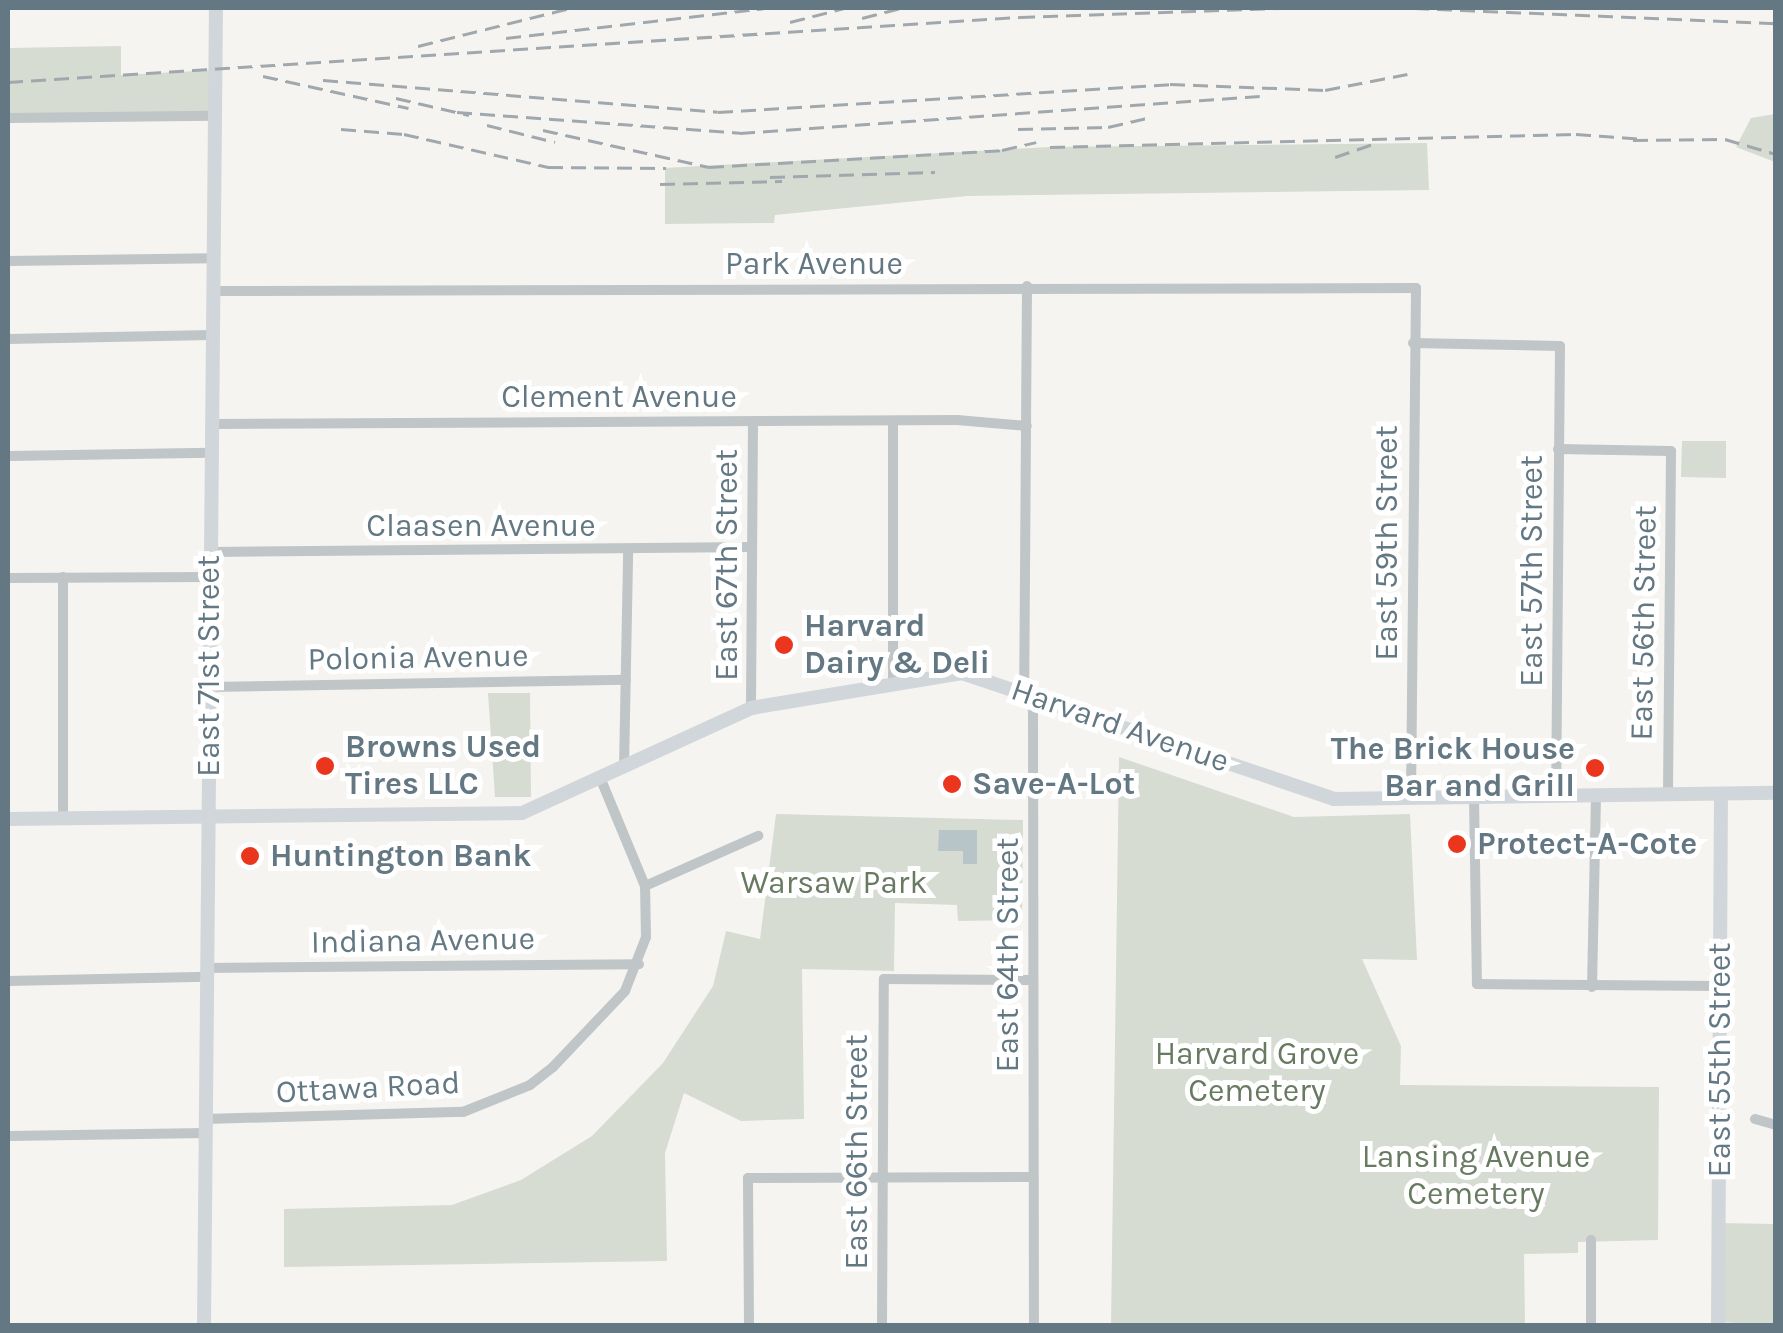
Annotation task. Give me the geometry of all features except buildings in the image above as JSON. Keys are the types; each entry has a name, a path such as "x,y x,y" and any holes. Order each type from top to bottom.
{"main road":[{"name":"East 71st Street","path":"204,1326 216,8"},
{"name":"Harvard Avenue","path":"8,819 522,813 752,708 962,673 1334,800 1776,793"},
{"name":"East 55th Street","path":"1718,1326 1721,794"}],"street":[{"path":"8,118 215,116"},
{"path":"8,261 212,258"},
{"name":"Park Avenue","path":"213,292 1027,286 1416,288"},
{"name":"East 64th Street","path":"1027,286 1034,1326"},
{"name":"East 59th Street","path":"1410,798 1416,288"},
{"path":"8,339 212,335"},
{"name":"East 57th Street","path":"1414,343 1560,346 1556,796"},
{"name":"East 67th Street","path":"752,708 753,421"},
{"path":"893,421 894,682"},
{"name":"Clement Avenue","path":"211,424 893,421 1027,426"},
{"name":"East 56th Street","path":"1558,449 1671,451 1668,795"},
{"path":"8,456 210,453"},
{"name":"Claasen Avenue","path":"210,552 752,547"},
{"path":"624,769 628,550"},
{"path":"63,577 64,819"},
{"path":"8,578 210,577"},
{"name":"Polonia Avenue","path":"210,687 626,680"},
{"name":"Ottawa Road","path":"8,1136 421,1117 499,1100 554,1066 606,1014 639,964 648,913 645,886 601,780"},
{"path":"1592,987 1596,796"},
{"path":"1474,797 1477,984 1720,986"},
{"path":"645,886 758,836"},
{"name":"Indiana Avenue","path":"8,981 207,972 639,964"},
{"name":"East 66th Street","path":"882,1326 884,979 1033,980"},
{"path":"1755,1119 1776,1125"},
{"path":"749,1326 748,1178 1032,1178"},
{"path":"1591,1326 1592,1240"}],"green space":[{"path":"121,46 121,75 215,70 215,116 8,118 8,48"},
{"path":"1775,114 1775,162 1736,147 1751,118"},
{"path":"1427,143 1429,190 967,196 775,215 774,223 665,224 665,168 1050,147"},
{"path":"1682,441 1726,441 1726,478 1681,477"},
{"path":"488,693 530,693 531,797 495,797"},
{"name":"Harvard Grove Cemetery","path":"1119,757 1294,817 1410,814 1417,960 1362,959 1401,1046 1400,1085 1659,1087 1658,1240 1578,1242 1578,1253 1524,1254 1525,1325 1111,1326"},
{"name":"Warsaw Park","path":"776,814 1023,820 1022,920 958,921 957,905 895,903 894,971 802,969 804,1119 741,1121 684,1093 665,1153 667,1261 284,1267 284,1209 452,1205 521,1180 592,1136 663,1063 713,986 726,931 760,939"},
{"path":"1718,1223 1775,1224 1775,1325 1718,1322"}],"shaded area":[{"path":"939,830 977,830 977,864 963,864 963,851 938,851"}],"railway":[{"path":"418,46 570,8"},
{"path":"506,38 764,8"},
{"path":"790,22 845,8"},
{"path":"862,18 901,8"},
{"path":"8,82 1020,17 1281,8"},
{"path":"1414,8 1776,23"},
{"path":"323,80 718,112 1170,84 1325,90 1407,74"},
{"path":"263,76 409,108"},
{"path":"457,112 740,133 1260,96"},
{"path":"396,98 469,115"},
{"path":"1018,129 1108,127 1147,118"},
{"path":"487,125 555,142"},
{"path":"341,129 404,134 548,167 666,168"},
{"path":"543,130 709,167 1002,150 1036,142"},
{"path":"1050,147 1576,134 1645,139"},
{"path":"1633,140 1725,139 1776,154"},
{"path":"1335,157 1373,144"},
{"path":"770,177 935,172"},
{"path":"660,184 782,181"}],"place":[{"name":"Harvard Dairy & Deli","path":"784,645"},
{"name":"Browns Used Tires LLC","path":"325,766"},
{"name":"The Brick House Bar and Grill","path":"1595,768"},
{"name":"Save-A-Lot","path":"952,784"},
{"name":"Protect-A-Cote","path":"1457,844"},
{"name":"Huntington Bank","path":"250,856"}],"park label":[{"name":"Lansing Avenue Cemetery","path":"1476,1176"}]}
